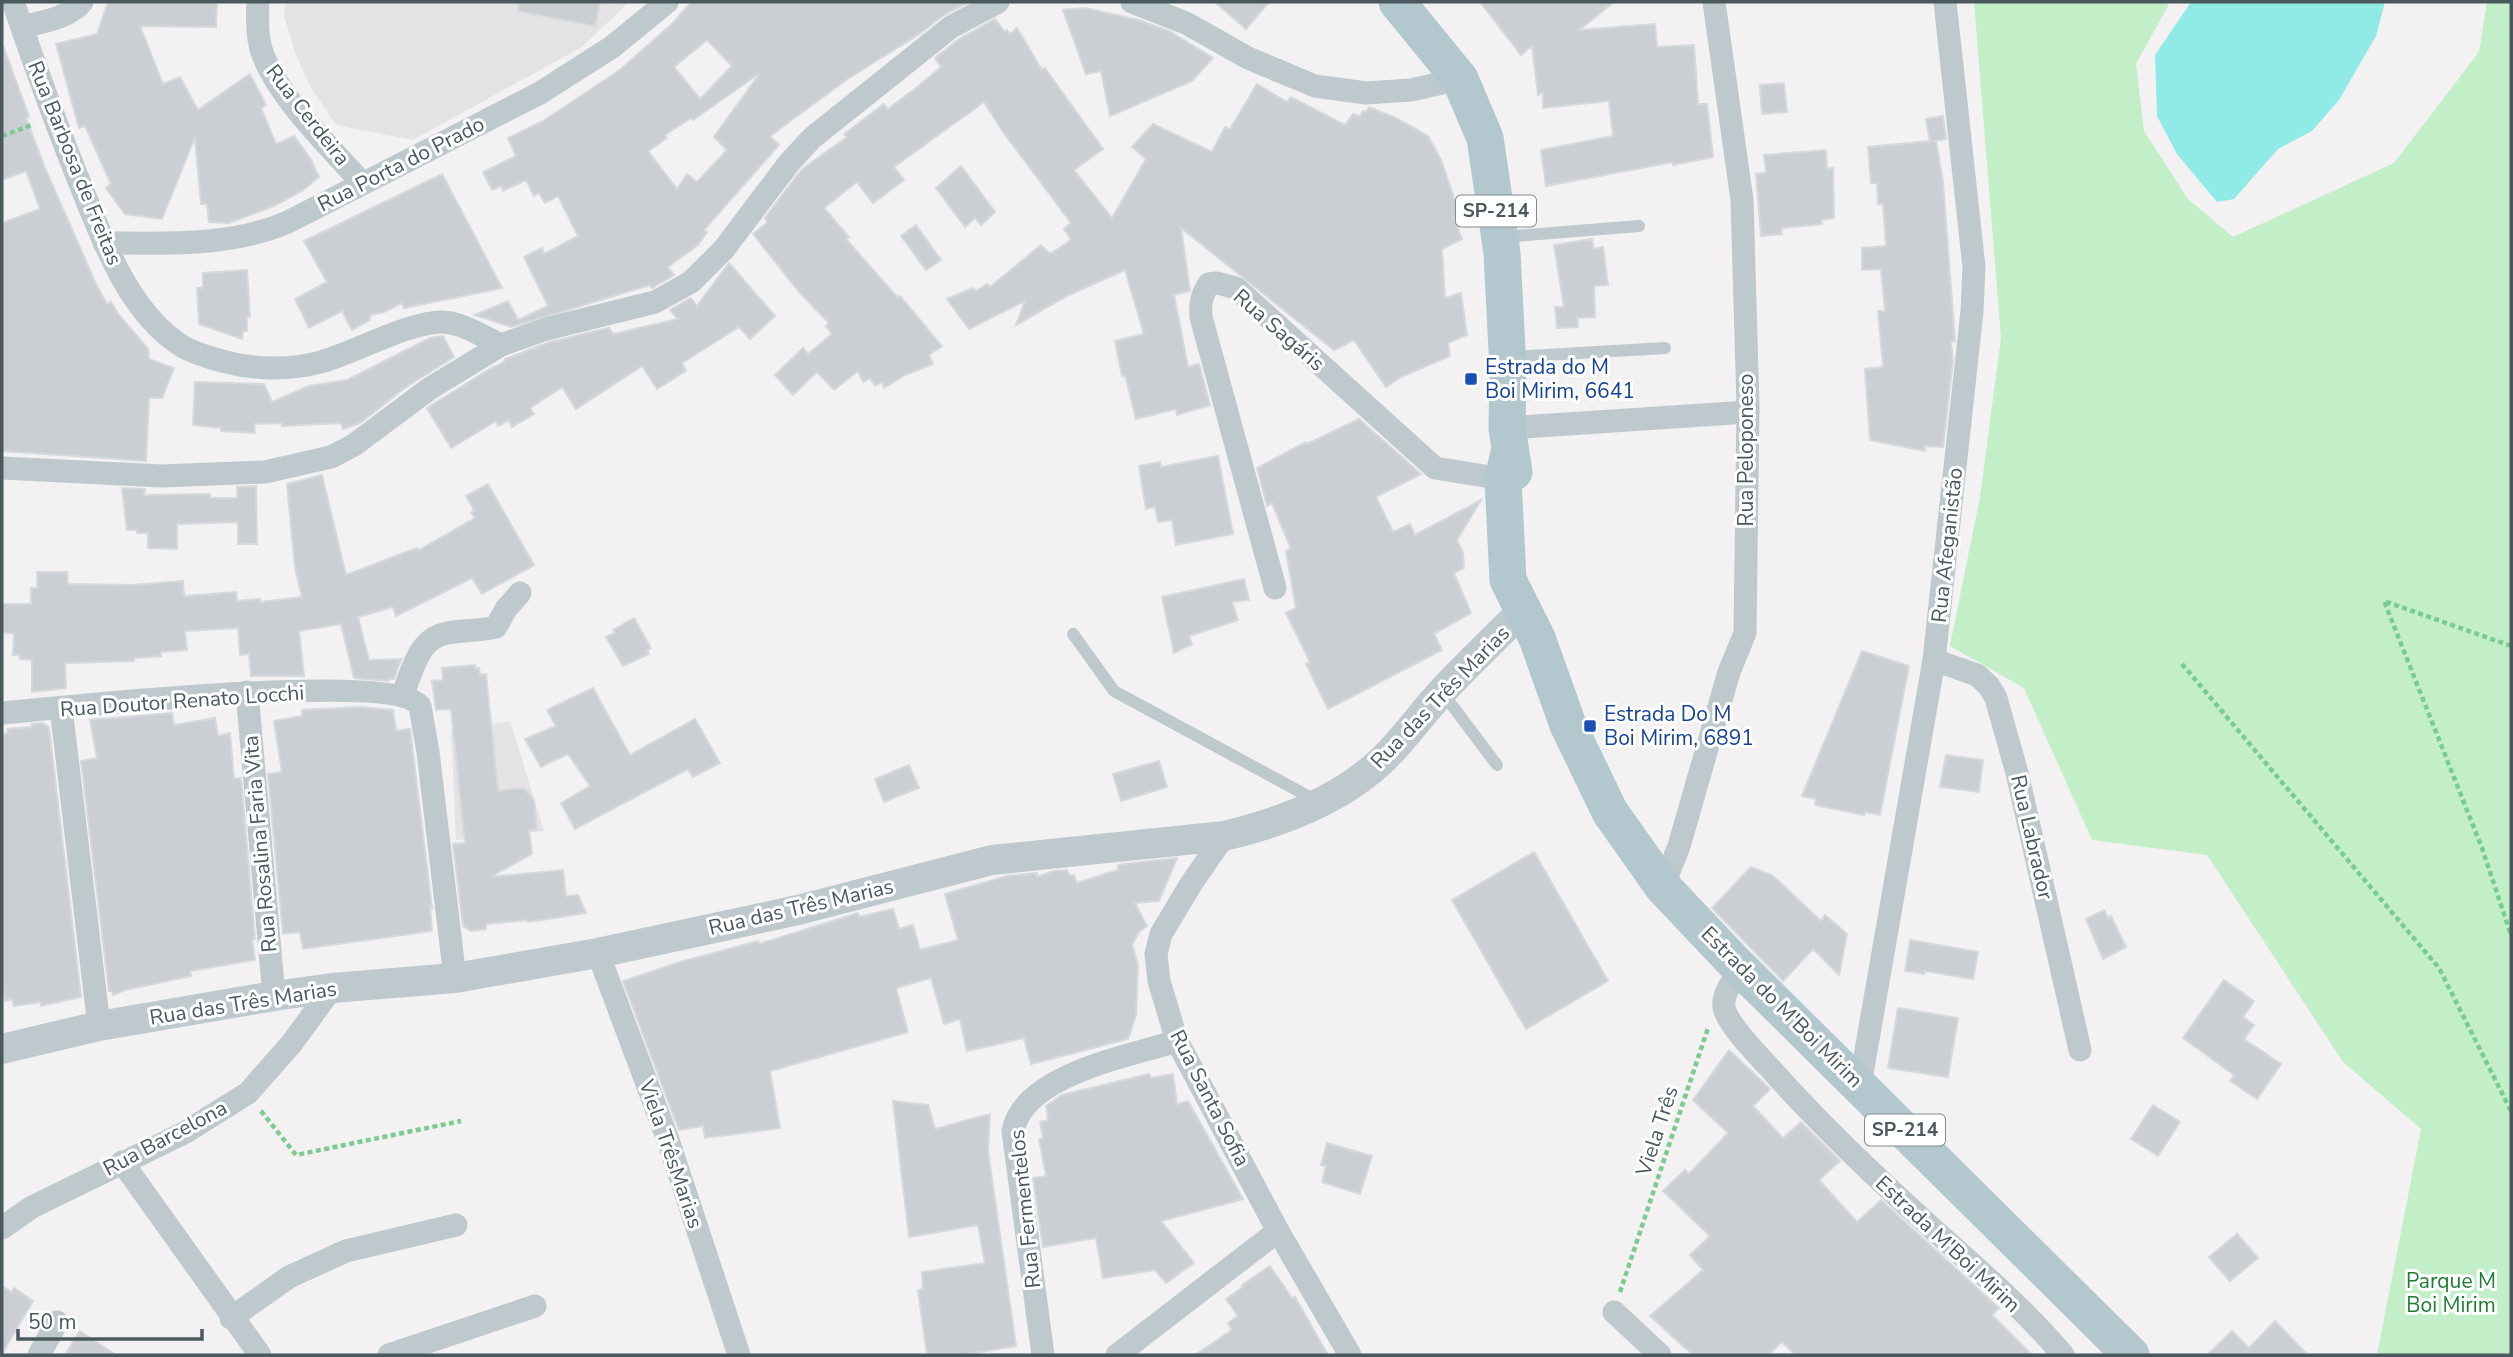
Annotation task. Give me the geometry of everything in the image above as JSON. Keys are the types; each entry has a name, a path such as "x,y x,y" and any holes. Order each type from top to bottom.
{"main road":[{"name":"Estrada do M'Boi Mirim","path":"1397,2 1460,79 1485,138 1500,237 1508,357 1507,452 1530,624 1568,724 1610,812 1663,887 1741,969 2131,1355"}],"street":[{"name":"Rua Barbosa de Freitas","path":"12,2 104,243 135,300 181,345 207,357 245,367 285,368 318,363 354,352 414,327 440,322 460,327 501,345"},
{"path":"22,27 64,15 82,2"},
{"name":"Rua Cerdeira","path":"258,2 257,18 262,54 276,80 362,183"},
{"name":"Rua Porta do Prado","path":"104,243 186,243 236,238 267,231 540,93 612,47 667,2"},
{"path":"2,468 163,476 265,472 331,457 354,445 429,390 501,345 545,329 655,302 691,282 724,249 789,163 812,138 951,27 998,2"},
{"path":"1132,2 1186,23 1248,58 1315,86 1366,93 1411,90 1460,79"},
{"name":"Rua Peloponeso","path":"1663,887 1679,846 1729,672 1745,633 1748,412 1742,200 1714,2"},
{"name":"Rua Afeganistão","path":"1860,1085 1934,660 1972,311 1974,267 1945,2"},
{"name":"Rua Sagáris","path":"1275,588 1201,317 1200,303 1209,284 1217,283 1236,288 1435,468 1507,452"},
{"path":"1507,452 1748,412"},
{"path":"455,978 422,713 418,702 402,696 419,653 428,642 441,635 496,627 506,609 520,593"},
{"name":"Rua das Três Marias","path":"2,1049 99,1026 274,996 332,988 455,978 598,953 798,910 992,860 1224,836 1253,829 1319,802 1370,771 1442,692 1530,624"},
{"name":"Rua Labrador","path":"1934,660 1977,675 1989,686 1996,698 2017,773 2080,1050"},
{"name":"Rua Doutor Renato Locchi","path":"2,713 247,692 375,692 402,696"},
{"name":"Rua Rosalina Faria Vita","path":"247,692 274,996"},
{"path":"61,708 99,1026"},
{"name":"Rua Santa Sofia","path":"1224,836 1191,884 1158,942 1158,981 1177,1041 1278,1231 1350,1355"},
{"name":"Viela TrêsMarias","path":"598,953 668,1140 739,1355"},
{"name":"Estrada M'Boi Mirim","path":"1741,969 1727,991 1724,1007 1727,1016 1757,1054 1805,1108 1973,1264 2063,1355"},
{"name":"Rua Barcelona","path":"2,1228 32,1207 184,1133 248,1093 292,1043 332,988"},
{"name":"Rua Fermentelos","path":"1043,1355 1013,1131 1018,1114 1031,1099 1046,1088 1087,1069 1177,1041"},
{"path":"122,1162 260,1355"},
{"path":"231,1318 289,1277 346,1251 456,1225"},
{"path":"1117,1355 1278,1231"},
{"path":"389,1355 535,1306"},
{"path":"1614,1312 1660,1355"},
{"path":"39,1355 57,1322"}],"lane":[{"path":"1500,237 1639,226"},
{"path":"1508,357 1665,348"},
{"path":"1073,634 1114,691 1319,802"},
{"path":"1442,692 1497,765"}],"path":[{"path":"2,136 54,117"},
{"path":"2511,646 2384,601 2482,848 2511,935"},
{"path":"2182,664 2439,968 2511,1111"},
{"name":"Viela Três","path":"1614,1312 1709,1023"},
{"path":"248,1093 296,1155 461,1121"}],"shaded area":[{"path":"285,2 629,2 582,47 413,140 336,125 310,86 296,55 284,16"},
{"path":"510,721 544,831 456,840 451,730"}],"green space":[{"name":"Parque M Boi Mirim","path":"1974,2 2170,2 2136,64 2144,131 2188,199 2233,237 2394,163 2479,52 2487,2 2511,2 2511,1355 2377,1355 2421,1129 2343,1062 2207,855 2092,840 2024,688 1950,646 1980,497 2001,338"}],"water":[{"path":"2191,2 2385,2 2376,36 2339,100 2312,131 2278,149 2234,199 2217,202 2177,154 2157,116 2155,55"}],"building":[{"path":"108,2 217,2 216,27 140,26 163,84 180,77 198,110 250,74 266,105 261,108 276,144 294,136 310,158 319,177 302,191 274,206 229,223 209,222 207,204 201,204 195,137 162,219 125,214 106,188 111,184 85,126 79,128 56,44 97,34"},
{"path":"519,2 600,2 595,26 518,11"},
{"path":"691,2 969,2 944,15 918,35 849,78 770,136 779,145 704,230 707,232 698,245 668,267 674,275 652,288 650,285 511,327 475,315 508,301 518,320 548,306 524,257 542,248 544,254 578,236 558,196 545,203 539,193 534,196 526,180 503,191 501,186 492,190 483,172 516,156 508,138 543,121 621,69 673,23","holes":["707,40 732,66 700,99 674,67","760,73 714,137 727,150 697,182 687,174 677,189 648,151 667,138 665,135 691,118 693,120"]},
{"path":"1215,2 1269,2 1246,29"},
{"path":"1480,2 1614,2 1579,30 1655,24 1657,47 1694,45 1698,104 1707,104 1713,157 1546,186 1541,150 1613,136 1609,101 1543,108 1543,93 1538,95 1532,46 1521,55"},
{"path":"1085,8 1139,20 1171,32 1213,58 1192,81 1110,116 1101,71 1086,74 1063,10"},
{"path":"995,19 1005,32 1007,30 1010,34 1017,28 1042,70 1045,68 1103,149 1074,170 1112,218 1146,159 1132,147 1153,124 1212,152 1225,127 1230,129 1257,84 1287,102 1291,97 1345,125 1353,114 1360,116 1369,107 1428,136 1441,160 1460,215 1454,218 1462,239 1442,249 1445,298 1461,293 1467,335 1448,343 1450,356 1401,377 1386,387 1354,340 1334,350 1181,228 1190,291 1174,295 1188,367 1199,364 1210,405 1177,415 1176,409 1136,419 1125,375 1122,376 1115,341 1144,334 1125,270 1069,295 1016,325 1025,301 969,329 947,299 973,288 976,291 987,284 990,287 1041,245 1050,254 1071,240 1064,229 1071,223 984,102 894,167 904,180 873,203 857,182 824,208 849,237 846,239 898,298 900,296 942,346 929,355 933,364 905,375 884,388 882,382 875,386 870,378 863,382 858,371 834,390 817,372 793,395 775,375 803,348 808,354 832,334 826,326 829,323 800,293 753,234 767,223 765,218 801,170 847,137 844,134 884,104 888,109 921,84 941,67 935,58 959,39"},
{"path":"2,48 29,117 26,118 45,168 96,284 107,304 111,302 148,349 149,359 174,368 162,398 149,398 146,461 2,451 2,223 40,209 26,171 2,180"},
{"path":"1784,83 1787,112 1762,114 1760,85"},
{"path":"1943,116 1946,139 1933,141 1936,141 1943,182 1955,341 1951,342 1953,360 1943,447 1925,446 1925,451 1870,440 1865,369 1883,367 1878,311 1885,311 1881,269 1862,270 1862,248 1886,246 1883,204 1878,204 1877,183 1871,183 1868,147 1930,141 1926,119"},
{"path":"1826,150 1827,169 1833,168 1834,218 1821,220 1822,224 1781,228 1782,234 1761,236 1756,174 1766,173 1764,155"},
{"path":"961,166 995,212 981,225 975,218 965,227 936,188"},
{"path":"442,174 502,288 404,308 402,303 384,312 370,315 370,320 352,330 342,311 309,328 295,299 327,282 304,241"},
{"path":"916,225 941,260 926,270 901,236"},
{"path":"1592,239 1594,249 1603,247 1608,285 1594,286 1595,317 1577,318 1578,327 1557,328 1555,307 1564,307 1554,245"},
{"path":"729,263 775,316 750,339 739,327 682,363 686,371 657,389 642,366 576,409 562,387 530,408 534,414 512,427 509,420 498,426 496,421 451,448 427,408 505,359 550,342 609,328 613,334 678,319 670,310 691,298 697,306"},
{"path":"247,270 250,317 247,317 247,331 243,331 242,339 199,324 197,288 203,288 203,273"},
{"path":"443,336 454,357 406,387 360,423 343,429 341,423 282,426 282,423 254,424 255,433 221,431 221,428 193,425 195,382 264,384 272,402 309,386 347,380 430,338"},
{"path":"1359,419 1421,474 1376,497 1393,532 1410,524 1415,535 1481,500 1457,540 1463,553 1464,568 1454,573 1471,613 1434,634 1442,650 1328,709 1306,664 1310,662 1286,613 1296,608 1286,551 1291,549 1272,503 1267,506 1257,468 1306,442 1307,444"},
{"path":"1218,456 1233,534 1176,545 1172,520 1158,522 1155,507 1146,509 1139,466 1160,462 1161,467"},
{"path":"322,475 346,575 417,548 419,550 475,518 471,512 474,510 466,496 488,484 534,565 482,594 472,578 396,616 393,607 358,617 369,660 401,659 394,679 388,681 354,678 341,624 299,631 304,676 251,676 249,654 240,655 238,628 185,631 187,650 161,652 161,656 134,658 134,661 65,663 66,688 32,692 32,660 13,655 14,633 2,633 2,604 31,604 31,588 37,588 37,572 67,572 68,584 131,585 183,581 184,596 236,592 237,601 260,599 260,602 302,597 295,568 287,484"},
{"path":"256,486 257,544 238,544 238,522 177,524 177,549 148,548 148,533 127,530 122,488 145,489 144,495 210,494 210,498 237,498 237,487"},
{"path":"1244,579 1249,600 1232,602 1238,620 1189,636 1192,644 1174,653 1162,597"},
{"path":"634,618 651,648 647,650 649,654 623,666 606,637"},
{"path":"1862,651 1909,666 1880,815 1865,812 1864,815 1815,805 1816,799 1802,796"},
{"path":"475,665 475,668 479,668 480,675 486,674 498,791 524,788 534,800 537,830 529,830 532,854 490,877 563,870 566,896 578,895 586,913 528,922 486,924 486,929 471,931 463,926 453,844 465,843 451,709 436,710 432,681 443,680 442,668"},
{"path":"593,688 630,755 695,719 720,763 693,777 688,769 575,829 561,803 590,786 568,754 541,767 525,739 556,726 547,710"},
{"path":"360,707 393,710 396,731 410,729 432,908 430,906 432,931 303,949 300,932 283,934 268,774 282,772 274,721 302,716 302,710"},
{"path":"172,713 174,725 215,718 218,736 230,733 234,779 241,778 255,960 190,971 191,976 113,995 112,991 109,991 81,761 97,758 90,720"},
{"path":"43,723 49,728 81,997 41,1006 41,1002 14,1006 12,999 5,1001 2,983 2,734 8,733 7,729 32,727 32,724"},
{"path":"1946,755 1983,760 1979,792 1940,787"},
{"path":"1159,761 1167,787 1121,801 1113,774"},
{"path":"909,765 919,788 884,802 875,779"},
{"path":"1534,852 1608,981 1526,1029 1452,900"},
{"path":"1177,858 1159,901 1135,903 1147,926 1140,931 1132,944 1138,965 1136,1015 1128,1039 1031,1064 1024,1038 967,1051 960,1019 944,1024 931,978 896,988 908,1032 770,1071 780,1128 705,1138 703,1126 679,1130 623,981 677,963 758,941 759,944 858,913 859,917 893,909 899,929 913,925 920,950 958,940 945,894 1007,876 1037,873 1037,877 1053,871 1067,870 1070,876 1074,875 1077,883 1118,870 1118,865"},
{"path":"1751,867 1772,875 1821,921 1825,915 1847,934 1839,975 1813,949 1783,981 1712,908"},
{"path":"2104,910 2108,918 2111,916 2126,947 2103,959 2086,919"},
{"path":"1910,940 1978,952 1973,979 1925,971 1924,974 1905,971"},
{"path":"2224,980 2254,1001 2243,1017 2254,1025 2244,1039 2281,1064 2257,1099 2230,1081 2234,1075 2183,1038"},
{"path":"1898,1008 1958,1018 1948,1077 1888,1068"},
{"path":"1729,1050 1770,1089 1753,1106 1783,1138 1801,1122 1840,1161 1819,1180 1857,1222 1881,1200 1999,1308 1992,1315 2032,1355 1795,1355 1782,1342 1768,1355 1693,1355 1650,1316 1703,1270 1690,1255 1710,1236 1663,1191 1685,1170 1689,1174 1728,1133 1693,1100"},
{"path":"1149,1074 1151,1078 1173,1074 1177,1104 1188,1101 1243,1199 1161,1221 1194,1263 1166,1283 1155,1270 1103,1278 1096,1238 1043,1247 1033,1178 1046,1176 1039,1139 1043,1138 1040,1122 1048,1120 1046,1106 1062,1095"},
{"path":"893,1101 928,1105 935,1129 990,1114 988,1151 1016,1346 963,1355 927,1355 918,1290 923,1289 922,1272 985,1263 978,1225 909,1237"},
{"path":"2153,1105 2180,1122 2158,1156 2131,1139"},
{"path":"1327,1143 1372,1156 1360,1194 1322,1182 1326,1166 1321,1165"},
{"path":"2237,1234 2258,1258 2230,1281 2209,1257"},
{"path":"1270,1266 1292,1298 1295,1297 1328,1355 1195,1355 1232,1330 1228,1323 1238,1316 1226,1299"},
{"path":"2,1286 12,1292 14,1288 33,1301 2,1354"},
{"path":"2275,1321 2308,1355 2207,1355 2232,1331 2249,1348"},
{"path":"80,1331 116,1355 65,1355"}],"place":[{"name":"Estrada do M Boi Mirim, 6641","path":"1471,379"},
{"name":"Estrada Do M Boi Mirim, 6891","path":"1590,726"}]}
